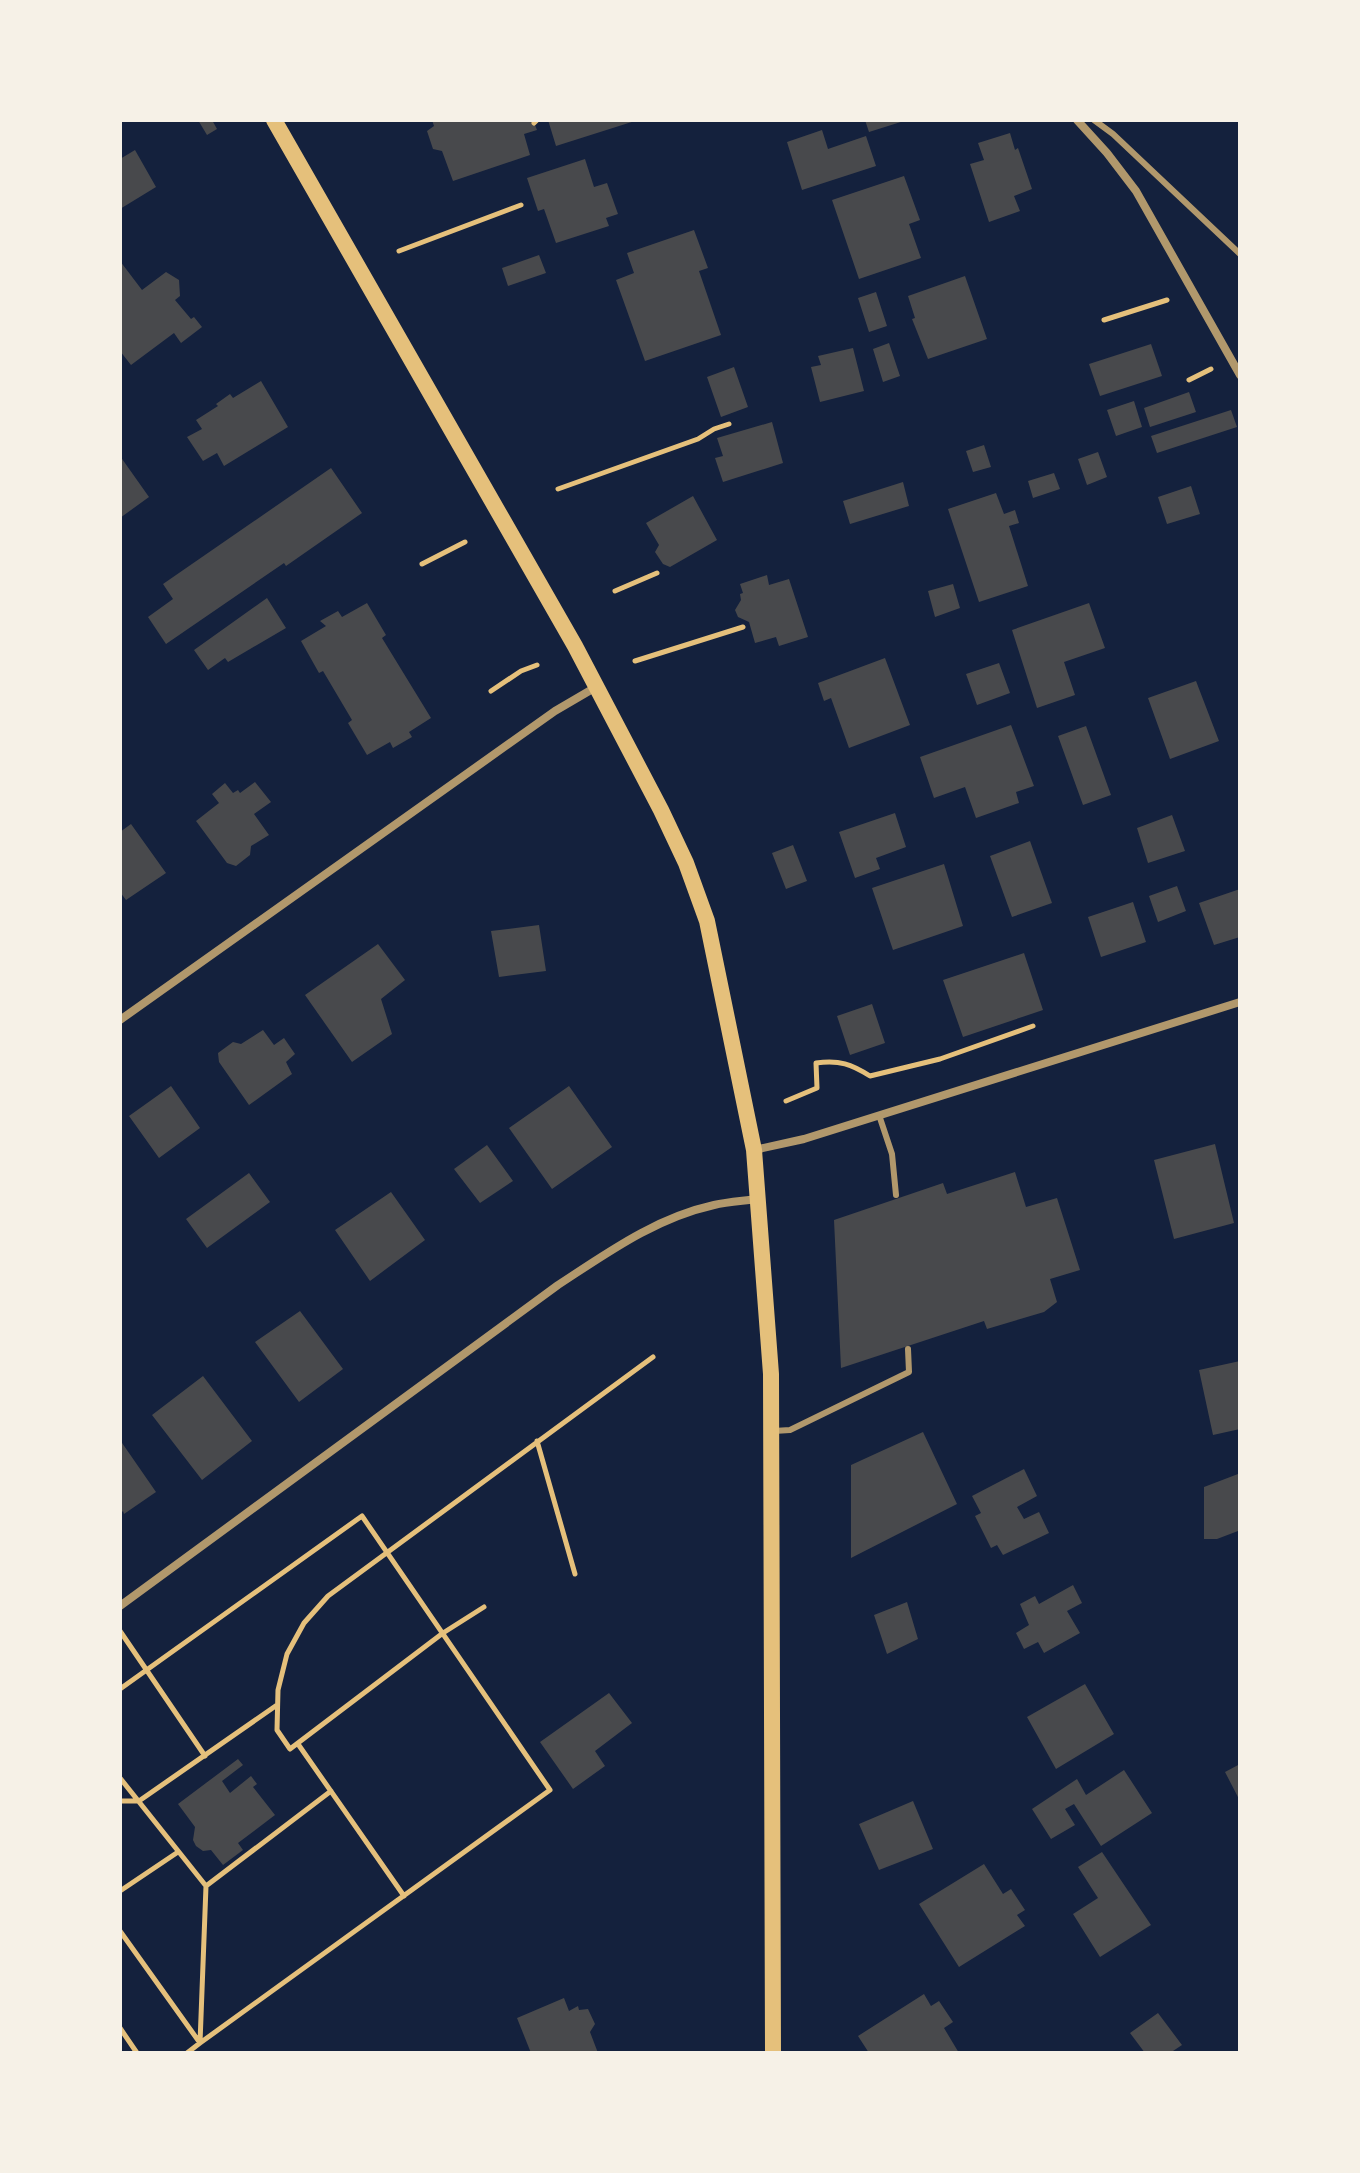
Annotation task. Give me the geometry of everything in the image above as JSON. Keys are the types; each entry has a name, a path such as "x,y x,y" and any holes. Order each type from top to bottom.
{"main road":[{"path":"274,120 597,686 680,850 707,921 754,1150 771,1374 773,2053"}],"street":[{"path":"1077,120 1136,191 1240,375"},
{"path":"120,1020 555,711 597,686"},
{"path":"754,1150 792,1143 1240,1002"},
{"path":"120,1606 558,1285 628,1238 704,1208 759,1198"}],"lane":[{"path":"1094,120 1113,134 1240,254"},
{"path":"879,1115 892,1154 896,1195"},
{"path":"771,1431 790,1430 909,1372 908,1349"}],"path":[{"path":"399,251 521,205"},
{"path":"1104,320 1167,300"},
{"path":"1189,380 1211,369"},
{"path":"558,489 698,439 729,424"},
{"path":"422,564 465,542"},
{"path":"615,591 657,573"},
{"path":"635,661 743,627"},
{"path":"491,691 521,671 537,665"},
{"path":"786,1101 817,1088 816,1063 848,1063 870,1076 940,1059 1033,1026"},
{"path":"484,1607 443,1633 290,1749 277,1730 278,1690 287,1654 304,1623 328,1596 653,1357"},
{"path":"537,1441 575,1574"},
{"path":"120,1689 362,1516 550,1790 187,2053"},
{"path":"120,1630 205,1756"},
{"path":"120,1801 139,1801 278,1705"},
{"path":"298,1744 404,1896"},
{"path":"120,1778 206,1886 200,2043"},
{"path":"206,1886 331,1791"},
{"path":"120,1891 178,1852"},
{"path":"120,1931 200,2043"},
{"path":"120,2028 137,2053"}],"building":[{"path":"198,120 212,120 217,129 207,135"},
{"path":"432,120 533,120 537,130 524,134 530,155 453,181 442,151 433,149 427,131 434,126"},
{"path":"548,120 638,120 556,146"},
{"path":"865,120 904,120 904,121 869,132"},
{"path":"822,130 828,149 866,136 876,166 802,190 787,142"},
{"path":"1010,133 1032,189 1014,196 1020,211 989,222 970,164 984,160 978,143"},
{"path":"135,150 156,187 120,209 120,159"},
{"path":"585,159 594,187 607,183 618,214 606,218 609,226 556,243 544,209 538,211 527,178"},
{"path":"904,176 920,220 909,224 921,258 859,279 832,200"},
{"path":"694,230 708,268 699,271 721,335 645,361 616,280 634,273 627,253"},
{"path":"539,255 546,273 508,286 502,268"},
{"path":"120,261 142,290 166,272 179,280 180,296 175,300 202,327 181,343 174,333 131,365 120,351"},
{"path":"965,276 987,339 928,359 912,319 915,318 908,296"},
{"path":"876,292 887,326 869,332 858,298"},
{"path":"889,343 900,376 883,382 873,349"},
{"path":"1151,344 1162,376 1100,396 1089,364"},
{"path":"853,348 864,391 820,402 811,367 821,365 818,356"},
{"path":"734,367 748,407 721,417 707,377"},
{"path":"261,381 288,427 224,466 217,453 203,461 187,437 202,429 196,420 230,394 233,398"},
{"path":"1189,392 1196,412 1150,427 1144,408"},
{"path":"1134,401 1142,427 1116,436 1107,410"},
{"path":"1231,410 1237,427 1157,453 1151,436"},
{"path":"772,422 783,463 723,482 715,458 723,456 717,438"},
{"path":"984,445 991,467 973,472 966,451"},
{"path":"1098,452 1107,477 1087,485 1078,459"},
{"path":"120,456 149,497 120,518"},
{"path":"331,468 362,513 166,644 148,617 173,599 163,584"},
{"path":"1054,473 1060,489 1033,498 1028,481"},
{"path":"903,482 909,506 850,524 843,501"},
{"path":"1191,486 1200,514 1167,524 1158,497"},
{"path":"996,493 1004,514 1015,510 1019,523 1009,526 1028,586 979,602 948,509"},
{"path":"693,496 717,540 670,567 663,564 655,552 659,545 646,523"},
{"path":"767,575 769,585 789,579 808,637 779,646 776,637 755,643 749,622 738,617 735,610 743,593 740,584"},
{"path":"953,584 960,608 935,617 928,591"},
{"path":"267,598 286,628 228,662 225,658 208,670 194,650"},
{"path":"367,603 386,635 382,638 431,718 409,732 412,737 393,748 390,742 367,755 348,723 352,720 301,641 326,626 320,621 338,611 342,617"},
{"path":"1089,603 1105,648 1064,662 1075,695 1037,708 1012,630"},
{"path":"885,658 910,725 849,748 831,698 824,701 818,683"},
{"path":"999,663 1010,693 977,705 966,674"},
{"path":"1196,681 1219,741 1170,759 1148,698"},
{"path":"1011,725 1034,786 1016,792 1019,803 976,818 965,787 934,798 920,757"},
{"path":"1086,726 1111,795 1083,805 1058,736"},
{"path":"255,782 271,802 254,814 269,835 251,846 250,855 236,866 227,863 196,821 219,803 212,794 225,783 233,793 238,790 240,793"},
{"path":"895,813 906,847 876,858 880,869 855,878 839,832"},
{"path":"1172,815 1185,851 1148,863 1137,828"},
{"path":"131,824 166,873 126,900 120,892 120,832"},
{"path":"1030,841 1052,903 1012,917 990,856"},
{"path":"793,845 807,881 786,889 772,853"},
{"path":"944,864 963,926 893,950 872,888"},
{"path":"1177,886 1186,911 1158,922 1149,896"},
{"path":"1240,889 1240,937 1214,945 1199,903"},
{"path":"1133,902 1146,942 1101,957 1088,917"},
{"path":"539,925 546,971 499,977 491,931"},
{"path":"378,944 405,980 381,999 392,1034 352,1062 305,995"},
{"path":"1024,953 1043,1010 963,1037 943,980"},
{"path":"872,1004 885,1043 850,1055 837,1016"},
{"path":"263,1030 274,1045 284,1038 295,1054 286,1062 292,1074 249,1105 219,1062 218,1053 233,1042 241,1044"},
{"path":"171,1086 200,1128 159,1158 129,1116"},
{"path":"569,1086 612,1147 552,1189 509,1128"},
{"path":"1215,1144 1234,1223 1174,1239 1154,1160"},
{"path":"487,1145 513,1181 480,1203 454,1169"},
{"path":"1015,1172 1026,1207 1057,1198 1080,1270 1050,1279 1057,1302 1044,1312 987,1329 984,1321 841,1368 834,1220 943,1183 947,1194"},
{"path":"249,1173 270,1202 207,1248 186,1219"},
{"path":"391,1192 425,1240 370,1281 335,1230"},
{"path":"300,1311 343,1369 299,1402 255,1342"},
{"path":"1240,1361 1240,1429 1213,1435 1199,1370"},
{"path":"203,1376 252,1441 202,1480 152,1415"},
{"path":"923,1432 957,1504 851,1558 851,1465"},
{"path":"120,1440 156,1492 124,1514 123,1511 120,1514"},
{"path":"1024,1469 1037,1496 1017,1507 1024,1519 1039,1512 1049,1533 1003,1555 997,1545 991,1548 975,1516 981,1513 972,1496"},
{"path":"1238,1474 1240,1536 1238,1531 1217,1539 1204,1539 1204,1487"},
{"path":"1073,1585 1082,1603 1067,1611 1080,1633 1044,1653 1038,1642 1024,1649 1016,1633 1029,1625 1020,1604 1035,1596 1039,1604"},
{"path":"907,1602 918,1639 887,1654 874,1615"},
{"path":"1085,1684 1114,1734 1056,1769 1027,1717"},
{"path":"609,1693 632,1723 595,1751 605,1766 573,1789 540,1742"},
{"path":"238,1759 243,1765 222,1781 230,1793 251,1776 257,1784 253,1787 275,1815 238,1843 243,1850 223,1865 211,1850 203,1851 196,1846 193,1840 195,1827 178,1804"},
{"path":"1240,1764 1240,1801 1225,1772"},
{"path":"1124,1770 1152,1813 1101,1846 1074,1804 1065,1809 1075,1825 1051,1839 1032,1809 1077,1779 1086,1795"},
{"path":"913,1801 933,1849 879,1870 859,1824"},
{"path":"1102,1852 1151,1925 1100,1957 1073,1914 1098,1898 1078,1867"},
{"path":"984,1864 1003,1894 1011,1889 1025,1910 1017,1915 1025,1926 959,1967 919,1904"},
{"path":"924,1994 931,2006 939,2001 953,2022 944,2028 959,2053 869,2053 858,2036"},
{"path":"564,1998 569,2011 578,2006 579,2010 588,2009 595,2024 590,2032 598,2053 531,2053 517,2018"},
{"path":"1158,2013 1182,2045 1170,2053 1145,2053 1130,2033"}]}
